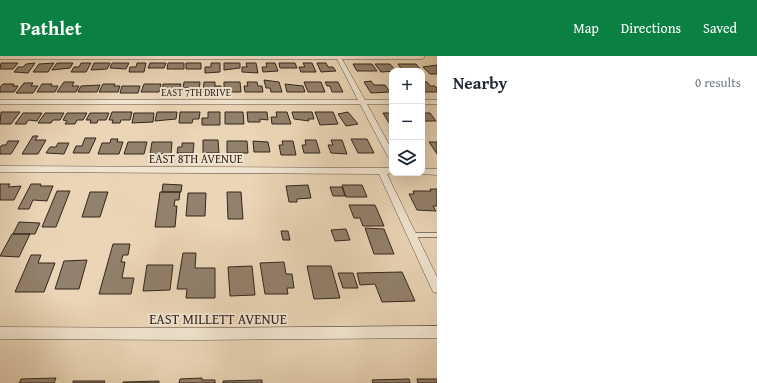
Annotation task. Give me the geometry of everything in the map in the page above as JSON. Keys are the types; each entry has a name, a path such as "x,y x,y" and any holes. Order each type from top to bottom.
{"street":[{"path":"338,56 389,151"},
{"path":"0,57 422,57 421,56"},
{"name":"EAST 7TH DRIVE","path":"0,102 389,102"},
{"path":"425,102 437,102"},
{"name":"EAST 8TH AVENUE","path":"0,169 389,171"},
{"path":"381,170 437,288"},
{"path":"425,172 437,172"},
{"name":"EAST MILLETT AVENUE","path":"0,333 196,334 437,332"}],"lane":[{"path":"411,235 437,235"}],"building":[{"path":"1,63 18,63 13,69 0,69"},
{"path":"35,63 28,73 14,72 18,67"},
{"path":"54,63 48,72 33,72 39,64"},
{"path":"57,63 73,63 70,68 52,70"},
{"path":"81,63 91,63 86,72 71,72 74,67 79,67"},
{"path":"94,63 110,63 107,69 91,70"},
{"path":"112,63 129,63 126,69 110,68"},
{"path":"137,63 146,63 144,72 129,72 130,67 136,67"},
{"path":"150,63 166,63 164,68 148,68"},
{"path":"168,63 184,63 184,69 167,69"},
{"path":"186,63 201,63 201,69 186,69"},
{"path":"211,63 220,63 220,72 205,73 205,67 211,67"},
{"path":"224,63 240,63 240,68 224,70"},
{"path":"246,63 256,63 258,73 242,72 242,67 247,67"},
{"path":"266,63 275,63 278,71 263,72 262,67 267,67"},
{"path":"279,63 295,63 297,68 280,68"},
{"path":"303,63 312,63 316,72 301,72 299,67 305,67"},
{"path":"317,63 326,63 328,67 333,67 336,71 321,72"},
{"path":"353,64 372,64 377,71 357,71"},
{"path":"375,64 390,64 393,68 389,68 389,71 381,72"},
{"path":"398,64 416,64 419,68 401,68"},
{"path":"437,65 437,74 430,74 423,67"},
{"path":"264,80 279,82 282,92 271,92 270,88 266,88"},
{"path":"371,81 374,85 385,85 389,92 371,93 364,82"},
{"path":"64,82 74,82 72,86 79,86 76,92 57,92"},
{"path":"184,82 200,82 199,92 188,92 189,88 183,88"},
{"path":"204,82 215,82 215,86 221,86 221,92 203,92"},
{"path":"224,82 240,82 241,92 230,92 229,88 224,88"},
{"path":"247,82 257,82 258,86 262,86 263,92 245,92 244,86 248,86"},
{"path":"304,82 321,82 325,92 308,92"},
{"path":"325,82 338,82 343,92 332,92 330,86 327,86"},
{"path":"425,82 427,82 430,86 435,86 437,88 437,92 425,92"},
{"path":"24,83 33,83 31,86 38,86 33,93 16,93"},
{"path":"3,84 14,84 13,86 18,86 14,92 0,92 0,87"},
{"path":"42,84 52,84 51,86 58,86 55,92 37,92"},
{"path":"103,84 115,84 114,86 120,86 118,92 99,92"},
{"path":"144,84 161,84 159,92 141,92"},
{"path":"163,84 181,84 179,92 162,92"},
{"path":"285,84 303,86 305,92 287,92"},
{"path":"100,85 97,92 78,92 81,86"},
{"path":"122,86 140,86 138,93 120,93"},
{"path":"1,112 20,112 11,124 0,124"},
{"path":"112,112 132,112 130,120 121,120 120,123 112,123 113,120 109,120"},
{"path":"157,112 177,112 176,119 155,121"},
{"path":"180,112 200,112 199,119 193,119 192,123 179,123"},
{"path":"208,112 220,112 220,125 202,125 202,118 208,118"},
{"path":"225,112 243,112 244,124 225,124"},
{"path":"247,112 267,112 268,120 260,119 260,122 248,122"},
{"path":"276,112 287,112 291,124 272,124 271,117 277,117"},
{"path":"292,112 312,112 314,119 308,119 309,121 294,119"},
{"path":"315,112 333,112 338,124 320,125"},
{"path":"348,112 358,124 346,126 338,114"},
{"path":"23,113 42,113 37,121 28,120 26,124 15,124"},
{"path":"45,113 64,113 60,120 53,120 51,123 38,123"},
{"path":"67,113 87,113 83,120 77,120 75,124 65,124 67,121 63,120"},
{"path":"90,113 109,113 106,120 98,120 97,123 90,123 91,120 86,120"},
{"path":"134,113 154,113 153,122 132,123"},
{"path":"383,113 389,113 389,123"},
{"path":"425,113 430,113 436,121 425,121"},
{"path":"33,136 38,136 35,140 46,140 38,154 22,154"},
{"path":"85,138 96,138 89,153 73,153 76,146 82,146"},
{"path":"111,139 118,139 117,142 123,142 119,154 98,154 102,143 110,143"},
{"path":"351,139 367,139 374,153 358,153"},
{"path":"203,140 218,140 219,153 203,153"},
{"path":"305,140 316,140 320,153 304,153 302,145 306,145"},
{"path":"331,140 342,140 347,154 331,153 328,145 333,145"},
{"path":"8,141 19,141 11,154 0,154 0,147 2,145 6,145"},
{"path":"227,141 247,141 248,153 227,153"},
{"path":"253,141 268,142 270,152 254,152"},
{"path":"282,141 293,141 296,155 281,155 279,145 283,145"},
{"path":"128,142 147,142 144,154 124,154"},
{"path":"152,142 172,142 171,154 150,154"},
{"path":"429,142 437,142 437,154"},
{"path":"58,143 69,143 64,154 46,153 50,147 56,147"},
{"path":"182,143 194,143 193,153 177,153 178,147 182,147"},
{"path":"0,184 10,184 8,187 21,186 14,200 0,200"},
{"path":"31,184 53,186 47,201 33,200 29,209 18,209"},
{"path":"163,184 182,185 181,192 162,192"},
{"path":"308,185 311,198 297,199 297,202 289,202 286,186"},
{"path":"342,185 362,185 367,197 346,197"},
{"path":"330,187 342,187 345,196 333,196"},
{"path":"430,189 437,189 437,206 433,206 436,211 417,210 409,194 414,194 413,191 431,191"},
{"path":"57,191 70,191 56,227 42,227"},
{"path":"90,192 108,192 100,217 82,217"},
{"path":"160,192 180,192 179,200 175,200 174,206 177,206 175,227 155,227"},
{"path":"227,192 241,192 243,219 228,219"},
{"path":"188,193 206,193 205,216 186,216"},
{"path":"349,205 375,205 384,226 363,226 360,218 354,218"},
{"path":"19,222 40,223 35,234 13,234"},
{"path":"365,228 384,229 394,254 374,254"},
{"path":"346,229 350,240 335,241 331,230"},
{"path":"281,231 288,231 290,240 283,240"},
{"path":"12,234 30,234 19,257 0,256"},
{"path":"113,244 130,244 128,255 123,255 121,262 125,262 122,278 134,278 131,294 99,294"},
{"path":"183,253 196,253 195,268 215,268 215,298 186,298 187,289 177,289"},
{"path":"31,255 41,255 38,263 55,263 44,292 15,292"},
{"path":"87,260 79,289 55,289 64,261"},
{"path":"284,262 286,274 292,274 294,288 287,288 288,294 265,294 260,263"},
{"path":"147,265 173,265 170,290 143,291"},
{"path":"252,266 255,295 230,296 228,267"},
{"path":"307,266 331,266 340,298 314,299"},
{"path":"402,272 415,301 382,302 375,284 360,285 357,273"},
{"path":"338,273 353,273 358,288 343,288"},
{"path":"56,378 54,383 19,383 21,379"},
{"path":"202,378 202,380 215,380 215,383 179,383 180,379"},
{"path":"409,379 410,383 373,383 372,380"},
{"path":"417,379 437,379 437,383 418,383"},
{"path":"262,380 262,383 223,383 223,381"},
{"path":"73,381 105,381 104,383 73,383"},
{"path":"159,381 159,383 123,383 123,382"}]}
